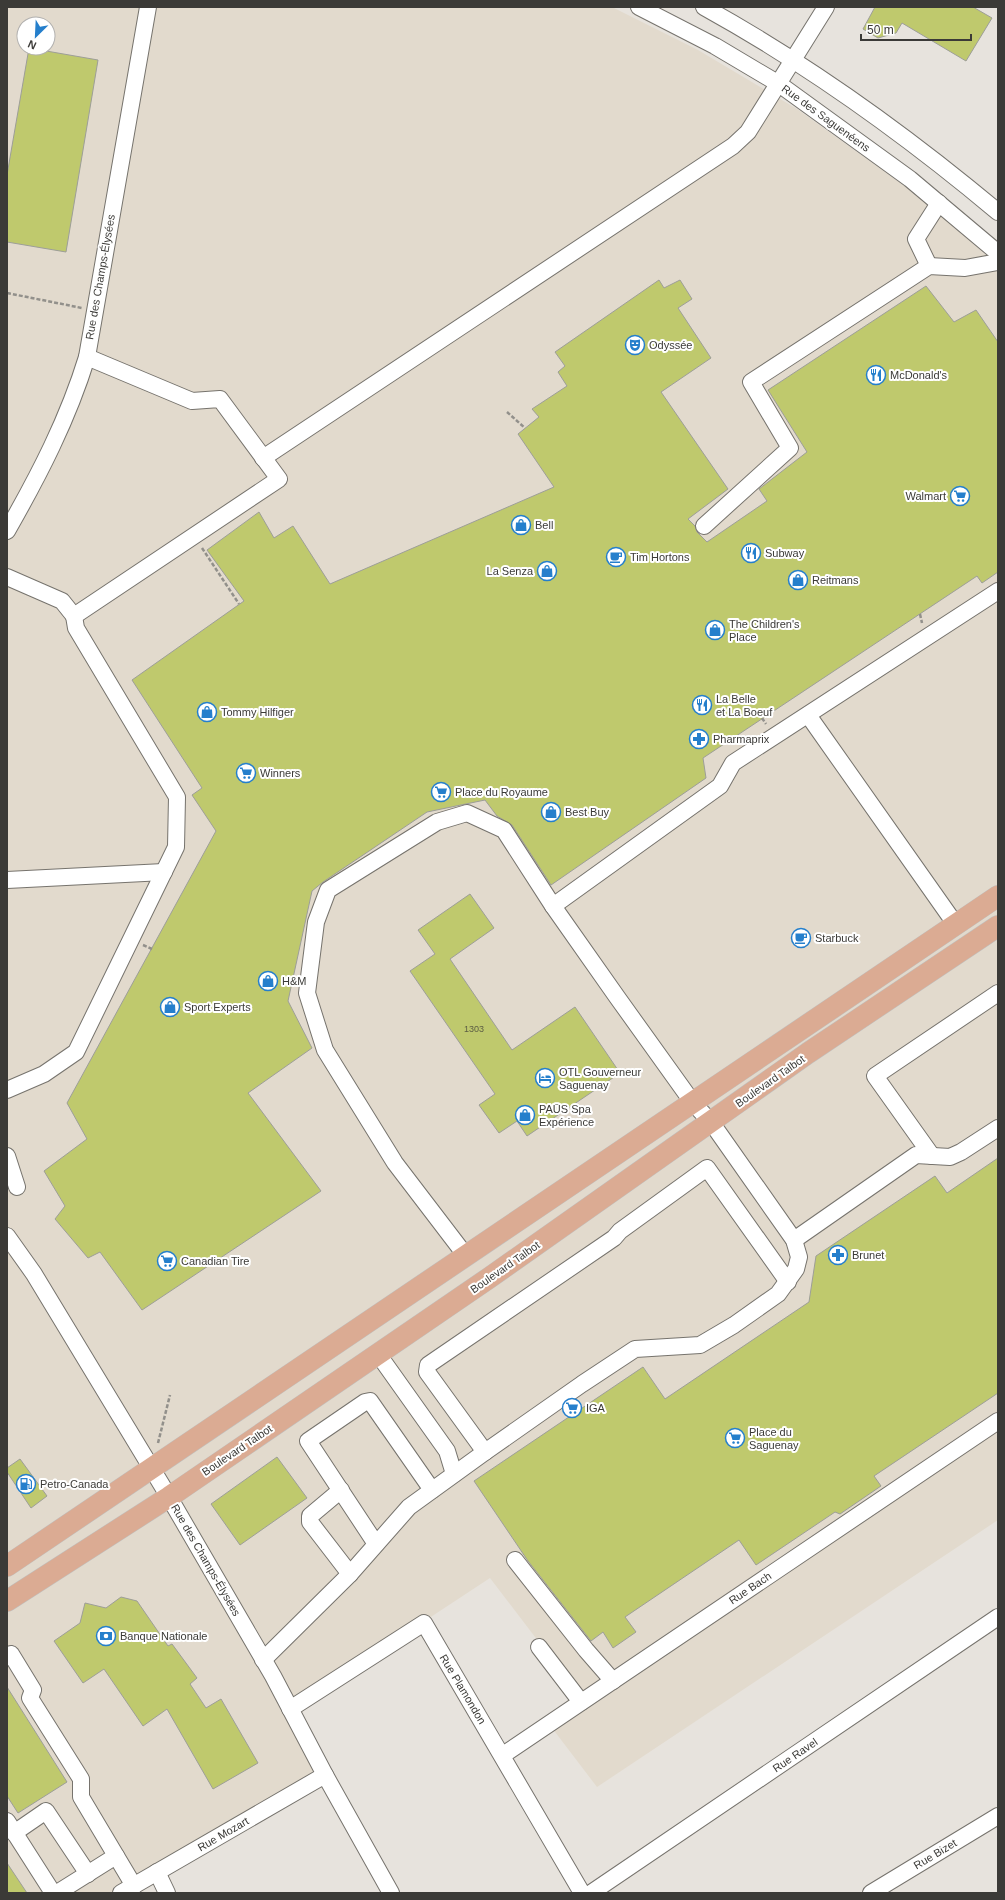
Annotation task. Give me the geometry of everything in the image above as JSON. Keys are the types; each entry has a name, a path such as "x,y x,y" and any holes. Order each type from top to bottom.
{"main road":[{"path":"7,1566 998,896"},
{"name":"Boulevard Talbot","path":"7,1602 169,1497 496,1274 808,1053 998,926"}],"street":[{"name":"Rue des Champs-Élysées","path":"7,531 38,476 75,395 86,357 148,7"},
{"name":"Rue des Saguenéens","path":"640,7 715,46 779,84 910,179 998,253"},
{"path":"704,7 793,60 942,166 998,212"},
{"path":"264,458 733,146 748,132 826,7"},
{"path":"928,266 916,239 939,202"},
{"path":"704,526 790,448 751,382 928,266 965,268 998,262"},
{"path":"74,616 194,537 278,479 220,399 192,401 86,357"},
{"path":"7,577 62,601 74,616 76,628 177,797 176,847 76,1052 44,1074 7,1090"},
{"path":"553,906 720,786 733,763 998,591"},
{"path":"808,714 956,925"},
{"path":"263,1660 350,1574 409,1507 582,1384 635,1349 700,1345 734,1325 778,1294 796,1269 799,1257 794,1240 711,1122 693,1103 553,906 504,830 467,813 437,822 328,890 316,922 307,993 325,1050 395,1163 466,1256"},
{"path":"7,880 164,872"},
{"path":"932,1156 875,1076 998,993"},
{"path":"794,1240 916,1155 950,1157 961,1152 998,1128"},
{"path":"7,1156 16,1187"},
{"path":"485,1452 427,1372 428,1365 614,1238 620,1231 707,1168 788,1282"},
{"name":"Rue des Champs-Élysées","path":"7,1236 34,1274 169,1497 263,1660 391,1893"},
{"path":"378,1354 446,1451 454,1474"},
{"path":"376,1544 308,1441 365,1402 370,1401 432,1490"},
{"name":"Rue Bach","path":"503,1755 998,1421"},
{"path":"341,1490 310,1516 310,1522 350,1574"},
{"path":"515,1560 586,1650 614,1680"},
{"name":"Rue Ravel","path":"591,1893 998,1617"},
{"name":"Rue Plamondon","path":"290,1709 424,1623 503,1755 582,1893"},
{"path":"539,1647 581,1702"},
{"path":"7,1657 11,1654 33,1690 30,1698 81,1779 81,1797 116,1856 127,1889"},
{"name":"Rue Mozart","path":"127,1889 325,1775"},
{"path":"53,1893 11,1827 46,1811 88,1874"},
{"name":"Rue Bizet","path":"871,1893 998,1816"},
{"path":"57,1893 116,1856"},
{"path":"157,1872 167,1893"}],"path":[{"path":"7,293 94,311"},
{"path":"507,412 526,428"},
{"path":"194,537 239,604"},
{"path":"152,1468 170,1395"}],"shaded area":[{"path":"7,7 612,7 698,50 797,109 917,195 998,265 998,1520 597,1787 549,1724 583,1700 490,1578 291,1709 325,1775 121,1893 7,1893"}],"building":[{"path":"875,7 973,7 992,18 966,61 902,23 896,33 878,38 863,29"},
{"path":"56,53 98,60 66,252 7,242 7,175 28,56 56,56"},
{"name":"Place du Royaume","path":"659,280 664,288 680,280 692,299 678,308 711,358 661,392 728,489 688,519 695,526 697,532 707,542 767,501 759,489 807,452 768,390 926,286 954,322 976,310 998,342 998,572 982,583 977,576 703,758 706,778 551,885 512,825 497,816 485,800 427,812 312,891 288,1001 312,1048 248,1093 321,1191 142,1310 100,1252 88,1258 55,1219 65,1206 44,1171 87,1139 67,1103 216,831 192,795 202,788 132,680 244,601 207,550 259,512 274,538 293,526 330,584 554,487 518,434 539,417 532,409 567,386 558,372 565,366 555,352"},
{"path":"470,894 494,928 450,959 512,1050 575,1007 620,1073 527,1136 517,1121 499,1133 479,1105 495,1094 410,971 435,954 418,930"},
{"name":"Place du Saguenay","path":"998,1158 998,1393 874,1476 881,1486 840,1514 835,1512 756,1565 739,1540 625,1617 636,1632 613,1648 603,1632 591,1641 528,1561 474,1481 643,1367 665,1399 809,1302 816,1256 935,1176 947,1193"},
{"path":"277,1457 307,1498 240,1545 211,1504"},
{"name":"Petro-Canada","path":"20,1459 47,1496 31,1508 7,1472 7,1468"},
{"path":"121,1597 137,1601 168,1646 172,1644 197,1678 190,1684 206,1708 221,1699 258,1763 213,1789 167,1709 143,1726 104,1669 83,1683 54,1641 80,1623 85,1603 106,1608"},
{"path":"7,1687 67,1782 18,1813 7,1796"},
{"path":"7,1863 27,1893 7,1893"}],"place":[{"name":"Odyssée","path":"635,345"},
{"name":"McDonald's","path":"876,375"},
{"name":"Walmart","path":"960,496"},
{"name":"Bell","path":"521,525"},
{"name":"Subway","path":"751,553"},
{"name":"Tim Hortons","path":"616,557"},
{"name":"La Senza","path":"547,571"},
{"name":"Reitmans","path":"798,580"},
{"name":"The Children's Place","path":"715,630"},
{"name":"La Belle et La Boeuf","path":"702,705"},
{"name":"Tommy Hilfiger","path":"207,712"},
{"name":"Pharmaprix","path":"699,739"},
{"name":"Winners","path":"246,773"},
{"name":"Place du Royaume","path":"441,792"},
{"name":"Best Buy","path":"551,812"},
{"name":"Starbuck","path":"801,938"},
{"name":"H&M","path":"268,981"},
{"name":"Sport Experts","path":"170,1007"},
{"name":"OTL Gouverneur Saguenay","path":"545,1078"},
{"name":"PAŪS Spa Expérience","path":"525,1115"},
{"name":"Brunet","path":"838,1255"},
{"name":"Canadian Tire","path":"167,1261"},
{"name":"IGA","path":"572,1408"},
{"name":"Place du Saguenay","path":"735,1438"},
{"name":"Petro-Canada","path":"26,1484"},
{"name":"Banque Nationale","path":"106,1636"}]}
